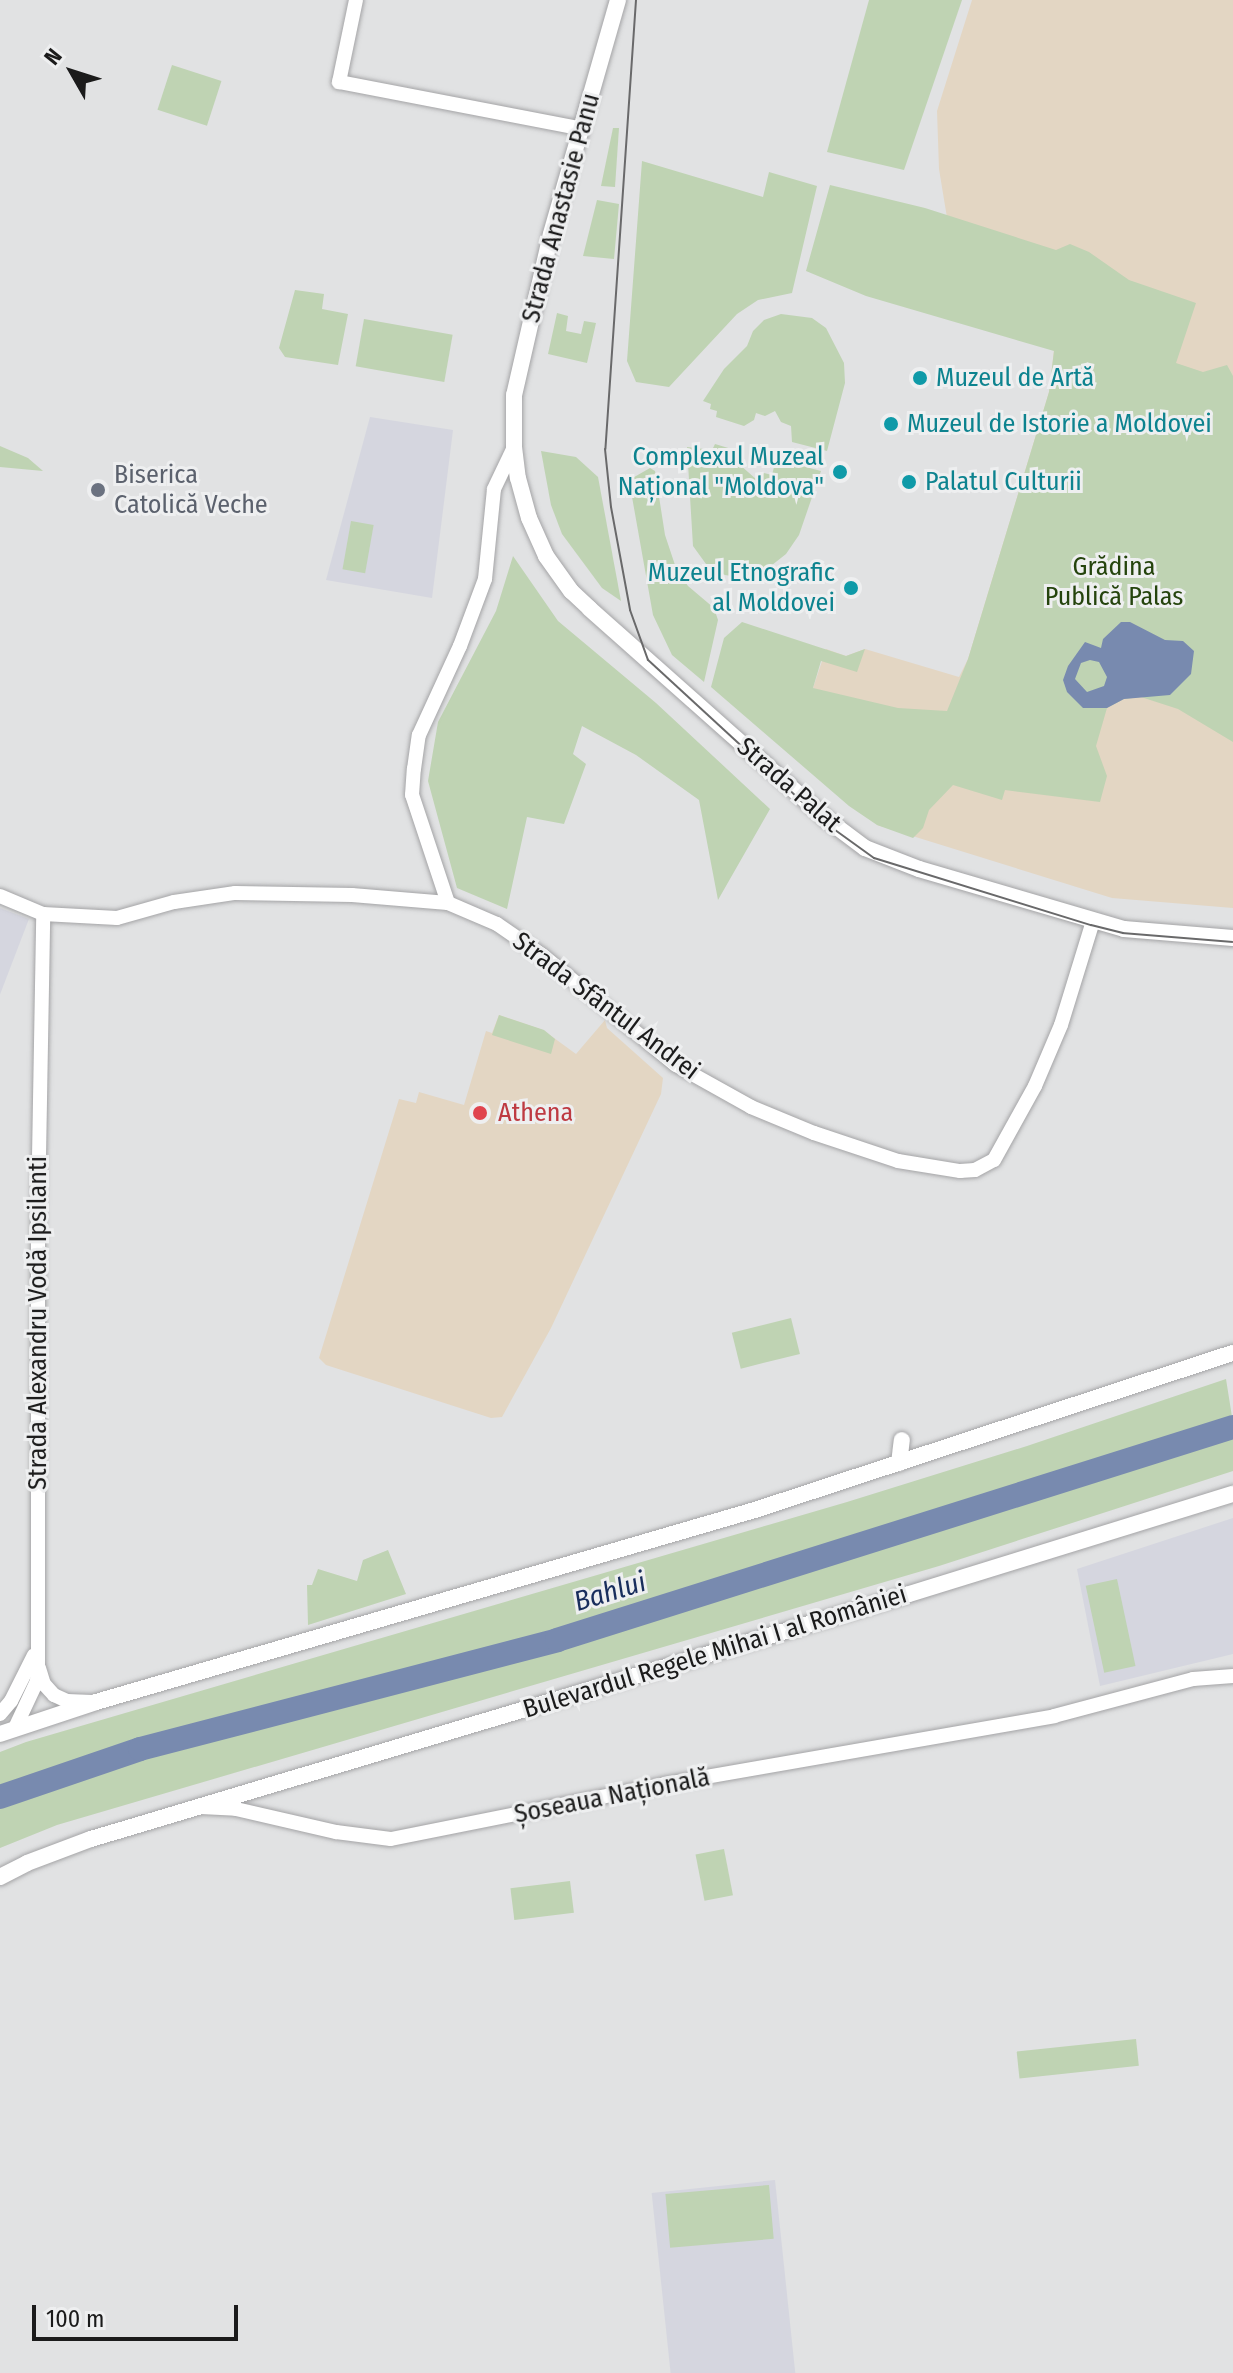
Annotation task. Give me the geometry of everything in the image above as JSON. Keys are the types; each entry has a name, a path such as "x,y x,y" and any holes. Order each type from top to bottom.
{"main road":[{"name":"Strada Anastasie Panu","path":"513,417 539,284 618,0"},
{"name":"Strada Palat","path":"513,417 514,447 529,518 546,556 571,591 841,832 876,854 1093,921 1155,933 1233,938"},
{"path":"8,1731 96,1702 594,1557 899,1463 1233,1353"},
{"path":"899,1463 902,1440"},
{"name":"Bulevardul Regele Mihai I al României","path":"195,1806 906,1595 1233,1494"},
{"name":"Șoseaua Națională","path":"0,1877 27,1863 91,1839 195,1806"}],"street":[{"path":"356,0 339,82 583,129"},
{"path":"448,903 412,795 414,769 419,735 460,646 485,579 494,489 514,447"},
{"name":"Strada Sfântul Andrei","path":"0,896 43,914 117,918 174,902 270,891 448,903 497,924 542,955 676,1065 751,1107 869,1152 960,1171 975,1170 994,1160 1035,1086 1061,1025 1093,921"},
{"name":"Strada Alexandru Vodă Ipsilanti","path":"8,1731 37,1681 38,1664 38,1215 43,914"},
{"path":"0,1714 11,1701 38,1648"},
{"path":"38,1664 44,1684 54,1695 67,1701 96,1702"},
{"name":"Șoseaua Națională","path":"195,1806 236,1809 336,1832 391,1839 666,1784 1054,1716 1193,1679 1233,1676"}],"shaded area":[{"path":"972,0 1233,0 1233,908 1112,898 877,825 903,746 813,688 826,649 846,656 865,649 959,677 968,659 1049,392 1054,350 951,242 939,169 937,111"},
{"path":"370,417 453,430 432,598 326,580"},
{"path":"0,908 29,919 0,995"},
{"path":"499,1015 543,1030 576,1054 605,1020 607,1028 663,1078 661,1094 551,1328 502,1417 491,1418 326,1365 319,1358 399,1099 416,1103 419,1092 464,1105 486,1031 492,1033"},
{"path":"1233,1518 1233,1654 1100,1686 1077,1569"},
{"path":"775,2180 795,2373 671,2373 652,2193"}],"green space":[{"path":"869,0 962,0 904,170 827,152"},
{"path":"172,65 221,81 207,126 157,110"},
{"path":"613,128 619,128 615,187 601,186"},
{"path":"642,161 763,197 769,172 817,186 792,293 758,300 737,314 669,387 636,382 627,361"},
{"name":"Grădina Publică Palas","path":"830,185 925,208 1056,250 1070,244 1089,252 1129,280 1196,303 1176,363 1203,372 1227,365 1233,376 1233,742 1178,709 1141,697 1124,699 1107,708 1096,746 1107,776 1100,802 1005,790 1002,800 953,785 929,810 923,828 913,838 877,825 849,806 711,687 724,638 742,622 846,656 865,649 857,672 821,661 813,688 898,708 947,711 968,659 1049,392 1054,351 866,296 806,271"},
{"path":"597,200 619,204 614,259 583,256"},
{"path":"295,290 324,294 322,309 348,314 338,365 285,357 279,348"},
{"path":"557,313 568,316 566,331 581,334 584,321 596,323 587,363 548,354"},
{"path":"781,314 812,318 826,328 844,363 845,383 827,451 792,442 791,426 781,422 775,411 765,416 756,413 754,420 744,426 716,417 717,411 710,409 711,404 703,401 724,369 747,346 753,331 764,320"},
{"path":"364,319 453,335 444,382 356,366"},
{"path":"715,444 735,450 740,465 756,479 764,473 772,475 774,467 781,468 783,461 821,471 799,535 786,554 767,569 745,578 725,575 706,564 693,546 687,447 712,450"},
{"path":"0,446 28,458 43,471 0,467"},
{"path":"541,451 576,457 598,477 621,601 602,588 562,534 551,505"},
{"path":"650,468 655,471 665,535 676,568 688,586 714,608 718,620 704,682 672,655 653,615 629,480"},
{"path":"351,521 374,525 365,573 342,569"},
{"path":"513,556 558,621 656,703 770,809 718,900 699,800 636,755 582,726 573,754 586,764 564,824 527,817 507,909 457,888 428,781 438,722 496,611"},
{"path":"499,1015 544,1030 555,1039 551,1054 492,1035"},
{"path":"791,1318 800,1354 741,1369 732,1333"},
{"path":"1226,1379 1233,1423 1233,1471 939,1566 57,1825 0,1848 0,1752 26,1742 847,1502"},
{"path":"388,1550 406,1594 308,1625 307,1585 312,1585 318,1569 357,1581 363,1560"},
{"path":"1117,1579 1136,1666 1104,1673 1086,1586"},
{"path":"724,1849 733,1895 705,1901 696,1855"},
{"path":"570,1881 574,1913 514,1920 510,1888"},
{"path":"1136,2039 1139,2066 1019,2078 1017,2052"},
{"path":"769,2185 774,2239 670,2248 665,2194"}],"water":[{"path":"1121,622 1130,622 1165,640 1183,641 1194,651 1191,674 1170,695 1124,699 1107,708 1083,708 1067,692 1063,680 1068,666 1085,642 1101,648 1103,639","holes":["1090,660 1099,662 1107,677 1104,686 1087,692 1075,679 1081,663"]}],"waterway":[{"name":"Bahlui","path":"0,1797 140,1749 557,1640 1233,1427"}],"tram line":[{"path":"636,0 605,449 611,507 630,610 648,660 824,822 874,858 1123,933 1233,942"}],"place":[{"name":"Muzeul de Artă","path":"920,378"},
{"name":"Muzeul de Istorie a Moldovei","path":"891,424"},
{"name":"Complexul Muzeal Național \"Moldova\"","path":"840,472"},
{"name":"Palatul Culturii","path":"909,482"},
{"name":"Biserica Catolică Veche","path":"98,490"},
{"name":"Muzeul Etnografic al Moldovei","path":"851,588"},
{"name":"Athena","path":"480,1113"}]}
